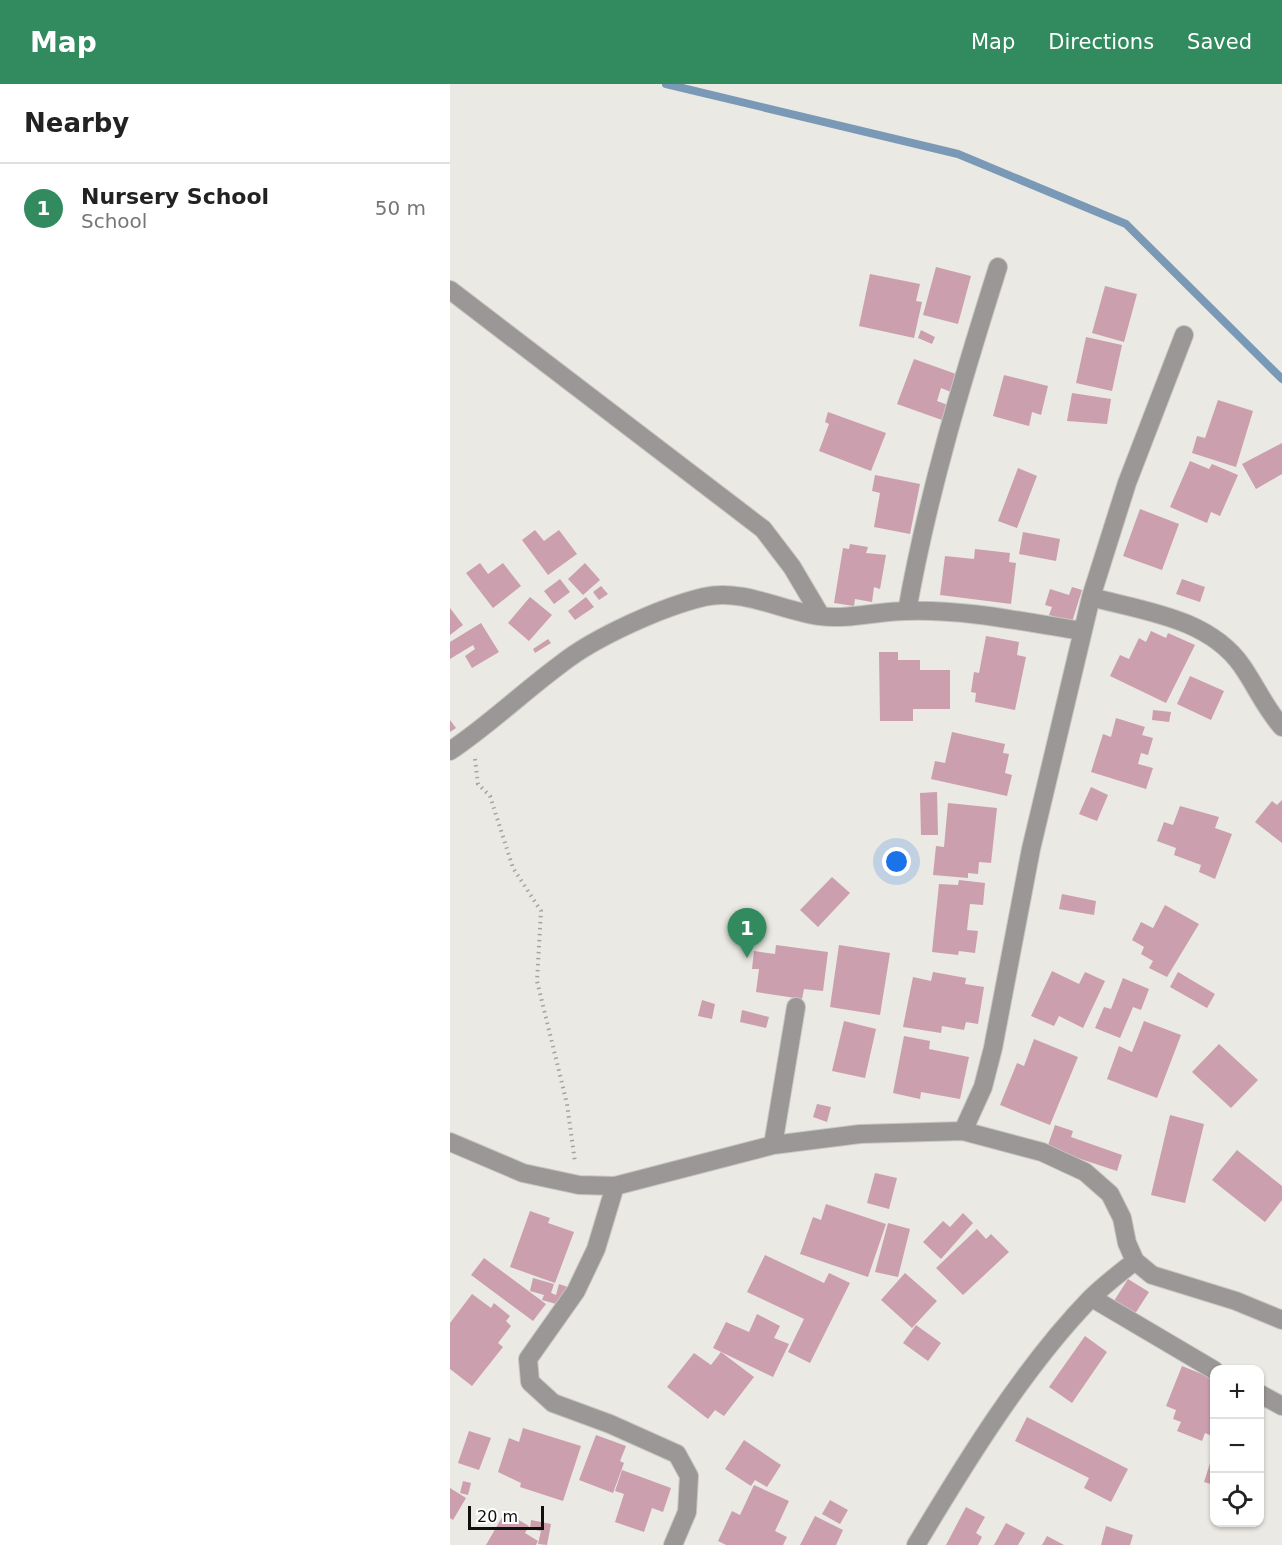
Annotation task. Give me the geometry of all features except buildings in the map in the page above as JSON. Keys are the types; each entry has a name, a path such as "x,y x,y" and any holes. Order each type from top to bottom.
{"street":[{"path":"907,611 921,530 998,267"},
{"path":"450,290 764,530 792,567 821,616"},
{"path":"963,1131 983,1087 993,1048 1031,849 1091,597 1127,483 1184,335"},
{"path":"450,751 475,734 563,662 620,630 668,609 706,596 733,595 821,616 907,611 986,616 1082,631"},
{"path":"1091,597 1157,614 1194,627 1225,645 1242,666 1266,709 1282,727"},
{"path":"773,1145 796,1007"},
{"path":"450,1142 523,1173 579,1185 615,1186 773,1145 860,1134 963,1131 1042,1152 1085,1172 1110,1194 1122,1218 1127,1243 1135,1261 1152,1275 1236,1301 1282,1320"},
{"path":"615,1186 596,1250 576,1291 528,1359 530,1382 552,1403 610,1424 677,1454 689,1476 687,1512 673,1545"},
{"path":"916,1545 999,1416 1057,1336 1092,1298 1135,1261"},
{"path":"1092,1298 1210,1367"},
{"path":"1264,1396 1282,1406"}],"path":[{"path":"475,734 474,763 478,784 493,804 513,868 541,911 537,981 567,1104 579,1185"}],"waterway":[{"path":"666,84 958,154 1126,224 1282,379"}],"place":[{"name":"Nursery School","path":"747,958"}]}
